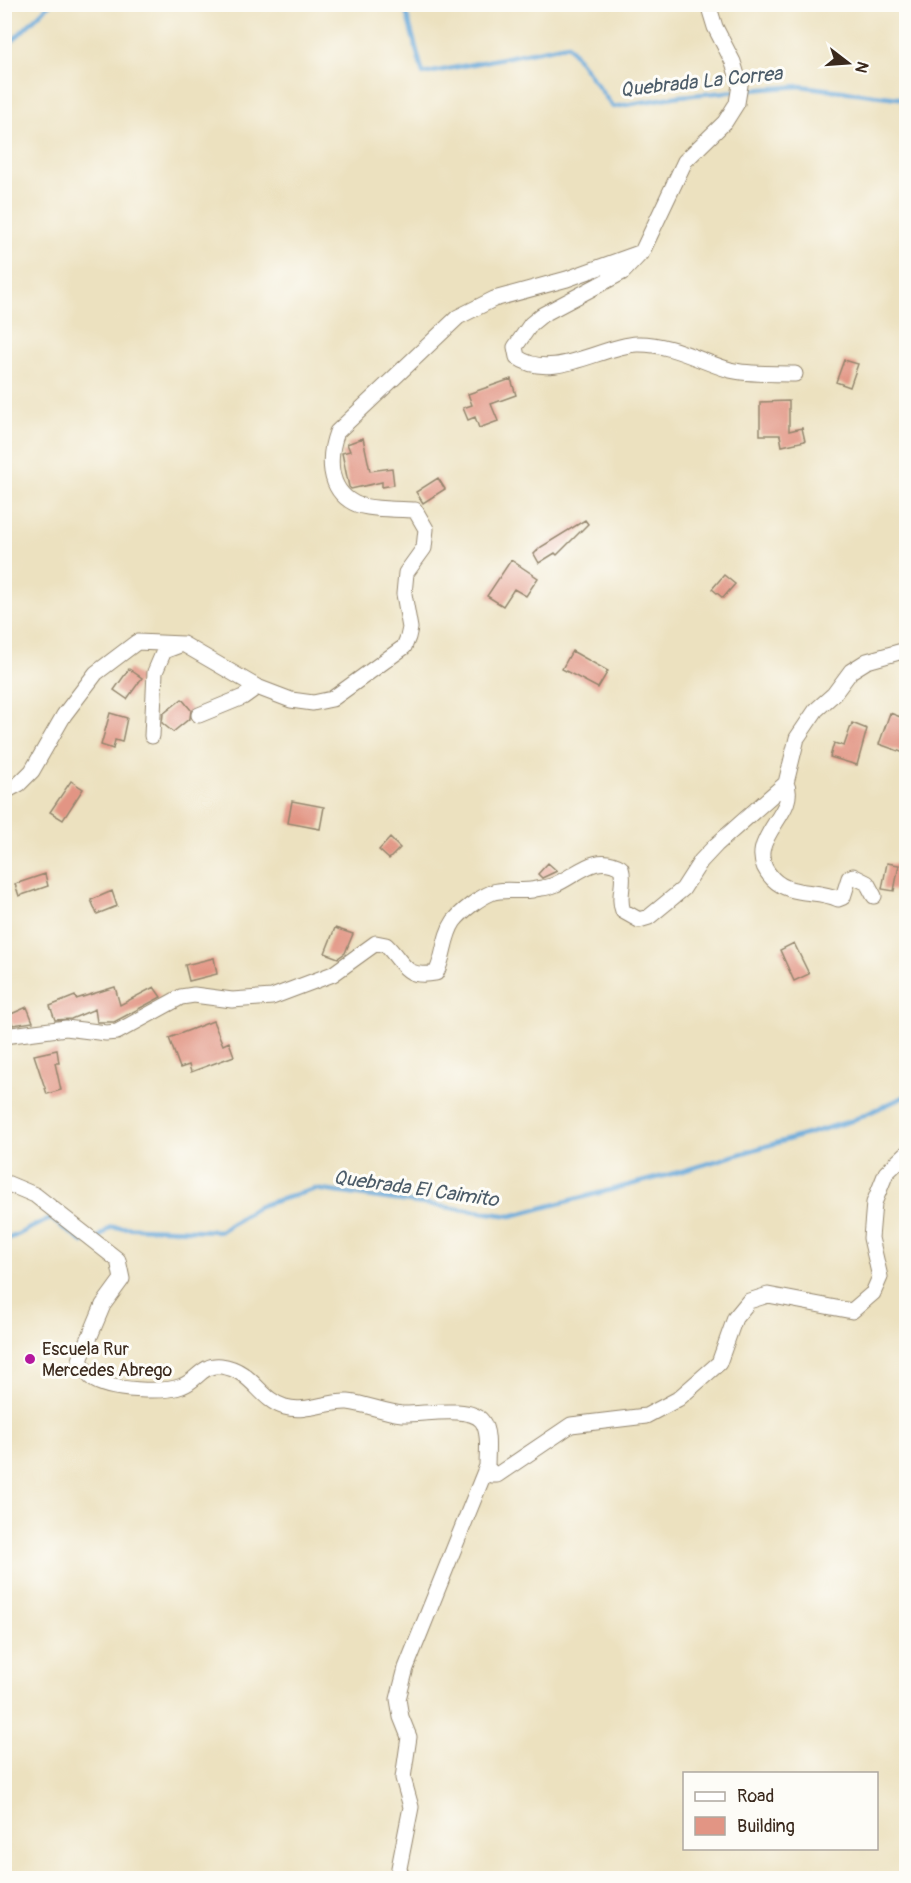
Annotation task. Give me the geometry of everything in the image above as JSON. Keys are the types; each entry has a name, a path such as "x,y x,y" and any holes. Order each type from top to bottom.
{"street":[{"path":"708,4 715,27 733,62 740,85 737,104 725,123 685,161 642,252 623,272 542,315 531,324 515,347 517,357 525,363 561,365 592,356 612,346 639,344 663,346 734,371 795,374"},
{"path":"4,792 32,771 64,715 96,673 137,642 183,644 257,687 291,700 313,703 332,699 404,647 410,628 404,594 406,573 424,548 426,529 415,510 355,504 346,496 337,485 331,470 330,452 337,432 458,317 494,298 567,279 642,252"},
{"path":"152,736 155,672 164,651 183,644"},
{"path":"4,1036 66,1028 117,1032 181,997 194,994 232,1000 264,999 333,974 375,943 386,945 405,969 418,976 435,973 443,960 446,938 454,921 492,891 519,892 553,885 592,864 604,862 621,868 624,877 620,903 623,911 639,920 649,917 683,889 701,861 736,824 786,783 797,738 816,710 834,694 851,671 867,661 906,650"},
{"path":"200,715 243,697 257,687"},
{"path":"786,783 790,790 788,804 765,838 763,849 764,862 775,881 805,893 826,893 838,900 843,897 849,878 853,876 867,884 874,896"},
{"path":"487,1466 492,1475 497,1475 572,1425 646,1416 678,1399 719,1363 735,1318 749,1301 768,1295 852,1311 873,1293 880,1277 871,1238 873,1203 886,1173 906,1154"},
{"path":"4,1182 35,1195 118,1260 122,1279 103,1305 80,1360 93,1379 118,1388 177,1388 186,1384 205,1367 220,1366 243,1372 276,1403 284,1407 295,1409 348,1402 402,1414 468,1413 481,1420 486,1430 487,1466 406,1668 398,1699 409,1737 403,1778 411,1807 399,1868 402,1878"}],"building":[{"path":"844,360 858,364 850,387 836,382"},
{"path":"511,379 516,395 491,404 498,421 479,428 475,417 468,420 463,408 472,405 468,394"},
{"path":"789,401 789,431 802,428 805,441 782,446 780,435 760,435 760,402"},
{"path":"363,438 370,471 392,468 394,485 382,487 382,482 351,489 349,487 342,453 350,451 347,444"},
{"path":"438,478 445,489 423,503 416,492"},
{"path":"585,520 588,524 557,555 555,553 539,563 534,554 541,547"},
{"path":"511,560 538,578 526,596 514,589 503,606 487,596"},
{"path":"724,575 735,584 723,598 712,589"},
{"path":"572,651 608,671 598,688 562,669"},
{"path":"129,669 142,678 127,699 114,690"},
{"path":"182,699 191,710 190,718 173,732 162,723 163,714"},
{"path":"110,713 127,718 122,742 115,740 113,749 101,745"},
{"path":"890,713 906,719 904,753 879,744"},
{"path":"852,723 867,729 857,765 830,757 834,743 844,746"},
{"path":"71,781 83,789 63,820 50,812"},
{"path":"292,801 324,807 320,829 288,823"},
{"path":"390,838 400,848 389,859 379,850"},
{"path":"548,863 557,871 542,878 538,874"},
{"path":"887,863 899,865 894,891 882,889"},
{"path":"45,874 48,886 19,896 15,884"},
{"path":"112,891 117,906 97,914 91,900"},
{"path":"335,928 353,934 345,953 338,958 325,953"},
{"path":"794,943 809,974 794,981 780,950"},
{"path":"214,958 217,974 189,981 185,965"},
{"path":"115,987 120,1005 154,987 161,997 114,1022 97,1022 95,1009 71,1019 55,1020 50,1006 75,996 76,999"},
{"path":"27,1007 33,1022 13,1025 9,1015"},
{"path":"213,1021 223,1045 229,1042 234,1056 191,1072 189,1065 180,1068 169,1038"},
{"path":"57,1050 59,1063 55,1063 61,1090 47,1094 34,1055"}],"waterway":[{"name":"Quebrada La Correa","path":"4,49 50,4"},
{"name":"Quebrada La Correa","path":"404,4 423,74 568,45 613,107 679,96 800,86 906,99"},
{"name":"Quebrada El Caimito","path":"96,1240 111,1227 220,1231 259,1206 315,1189 511,1216 679,1172 851,1121 906,1096"},
{"name":"Quebrada El Caimito","path":"4,1240 51,1219 83,1242"}],"place":[{"name":"Escuela Rur Mercedes Abrego","path":"30,1359"}]}
